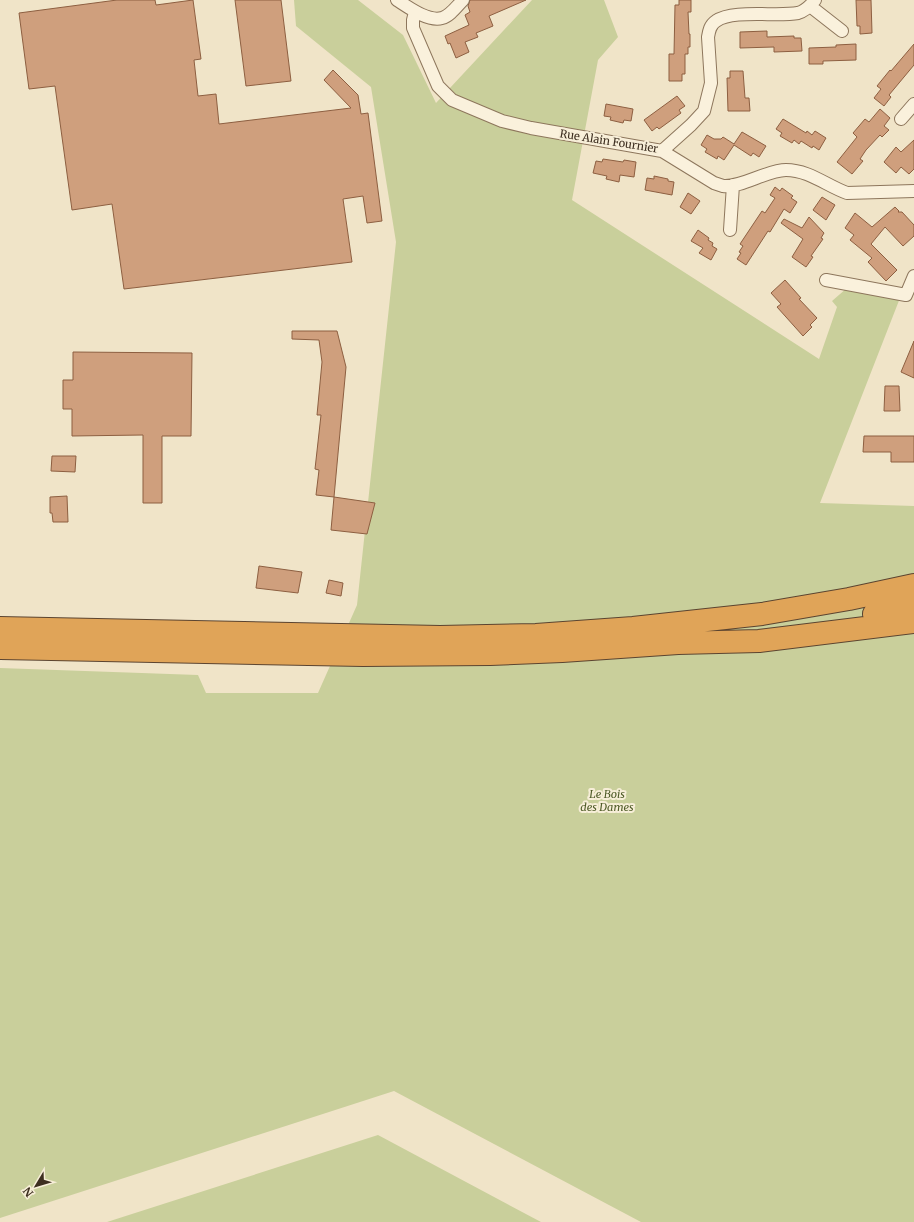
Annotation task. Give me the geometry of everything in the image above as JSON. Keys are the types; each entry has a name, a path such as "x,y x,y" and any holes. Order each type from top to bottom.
{"highway":[{"path":"0,628 440,638 536,635 633,628 762,614 913,590"},
{"path":"678,643 792,629 886,612 913,590"},
{"path":"0,648 364,655 490,654 562,651 678,643 759,641 914,622"}],"street":[{"path":"397,0 415,12 435,19 443,18 453,11 463,0"},
{"path":"812,3 842,31"},
{"name":"Rue Alain Fournier","path":"415,12 413,28 438,86 452,100 502,122 662,150 691,125 704,111 711,83 708,37 709,30 715,22 728,16 799,13 812,3"},
{"path":"901,119 914,104"},
{"path":"662,150 714,183 723,186 733,185 776,171 787,170 800,172 817,178 836,189 847,193 914,191"},
{"path":"730,230 733,185"},
{"path":"826,280 906,295 914,276"}],"green space":[{"name":"Le Bois des Dames","path":"294,0 358,0 403,35 436,103 532,0 604,0 618,37 598,60 572,200 819,359 837,307 832,301 847,288 900,298 820,503 914,506 914,1222 641,1222 394,1091 0,1218 0,668 198,675 206,693 318,693 357,605 396,242 371,87 296,26"},
{"path":"378,1135 541,1222 107,1222"}],"building":[{"path":"117,0 155,0 156,5 193,0 201,59 194,60 198,96 216,94 219,124 351,108 324,80 333,70 358,95 361,114 368,113 382,221 367,223 363,196 343,199 352,262 124,289 112,204 72,210 55,86 29,89 19,13"},
{"path":"235,0 281,0 291,81 246,86"},
{"path":"470,0 526,0 489,16 493,26 476,33 478,37 465,42 469,52 456,58 450,43 448,44 445,36 469,25 465,15 470,12 468,6"},
{"path":"679,0 691,0 691,12 688,12 690,47 688,47 688,54 685,54 685,74 682,74 682,81 669,81 669,54 674,54 675,5 679,5"},
{"path":"856,0 871,0 872,33 860,34 860,26 857,26"},
{"path":"767,31 767,37 794,36 794,38 801,38 802,51 774,52 774,47 740,48 740,32"},
{"path":"856,44 856,60 823,61 823,64 809,64 809,48 836,47 836,45"},
{"path":"914,44 914,65 889,95 891,97 884,106 874,98 881,89 877,86"},
{"path":"730,71 743,71 745,98 749,98 750,111 728,111 727,78 730,78"},
{"path":"677,96 685,106 679,110 681,113 659,129 657,127 652,131 644,120"},
{"path":"606,104 633,109 631,121 624,120 623,123 610,120 611,117 604,116"},
{"path":"880,109 890,118 884,126 889,130 882,137 880,135 866,150 860,159 863,161 852,174 837,162 857,137 853,133 865,119 869,122"},
{"path":"783,119 806,133 807,131 812,135 815,131 826,138 819,150 813,146 812,148 801,141 799,144 794,140 792,143 780,136 782,133 776,129"},
{"path":"742,132 766,146 759,157 753,153 751,156 734,145 724,160 718,156 717,159 705,152 707,149 701,145 707,135 714,139 721,139 723,137 734,144"},
{"path":"914,140 914,169 909,174 901,167 896,173 884,162 896,147 901,152"},
{"path":"603,159 636,162 634,177 620,175 619,182 606,179 607,176 593,173 596,161 602,162"},
{"path":"654,176 674,182 672,195 645,190 647,178 654,179"},
{"path":"775,187 780,191 782,188 793,196 791,198 797,202 790,213 784,209 770,232 768,231 746,265 737,259 743,246 740,244 762,211 765,213 775,198 770,195"},
{"path":"688,193 700,201 691,214 680,207"},
{"path":"822,197 835,205 826,220 813,210"},
{"path":"895,207 899,211 898,212 902,212 914,225 914,236 903,246 885,227 871,244 897,270 886,281 868,262 872,258 850,240 854,235 845,228 855,213 872,227"},
{"path":"809,217 824,233 821,238 823,239 811,256 813,257 806,267 792,257 803,239 781,223 784,219 802,228"},
{"path":"698,230 709,238 708,240 713,243 712,246 717,249 711,260 699,253 703,248 691,241"},
{"path":"785,280 801,298 799,299 817,318 810,325 812,327 803,336 777,307 781,304 771,293"},
{"path":"292,331 337,331 346,367 334,497 316,495 319,470 315,469 321,415 317,415 322,362 319,340 292,339"},
{"path":"914,341 914,378 901,372"},
{"path":"73,352 192,353 191,436 162,436 162,503 143,503 143,435 72,436 72,409 63,409 63,380 73,380"},
{"path":"885,386 899,386 900,411 884,411"},
{"path":"864,436 914,436 914,462 891,462 891,452 863,452"},
{"path":"52,456 76,456 75,472 51,471"},
{"path":"67,496 68,522 53,522 52,513 50,513 50,497"},
{"path":"334,497 375,503 367,534 331,530"},
{"path":"259,566 302,572 298,593 256,588"},
{"path":"329,580 343,583 341,596 326,593"}]}
